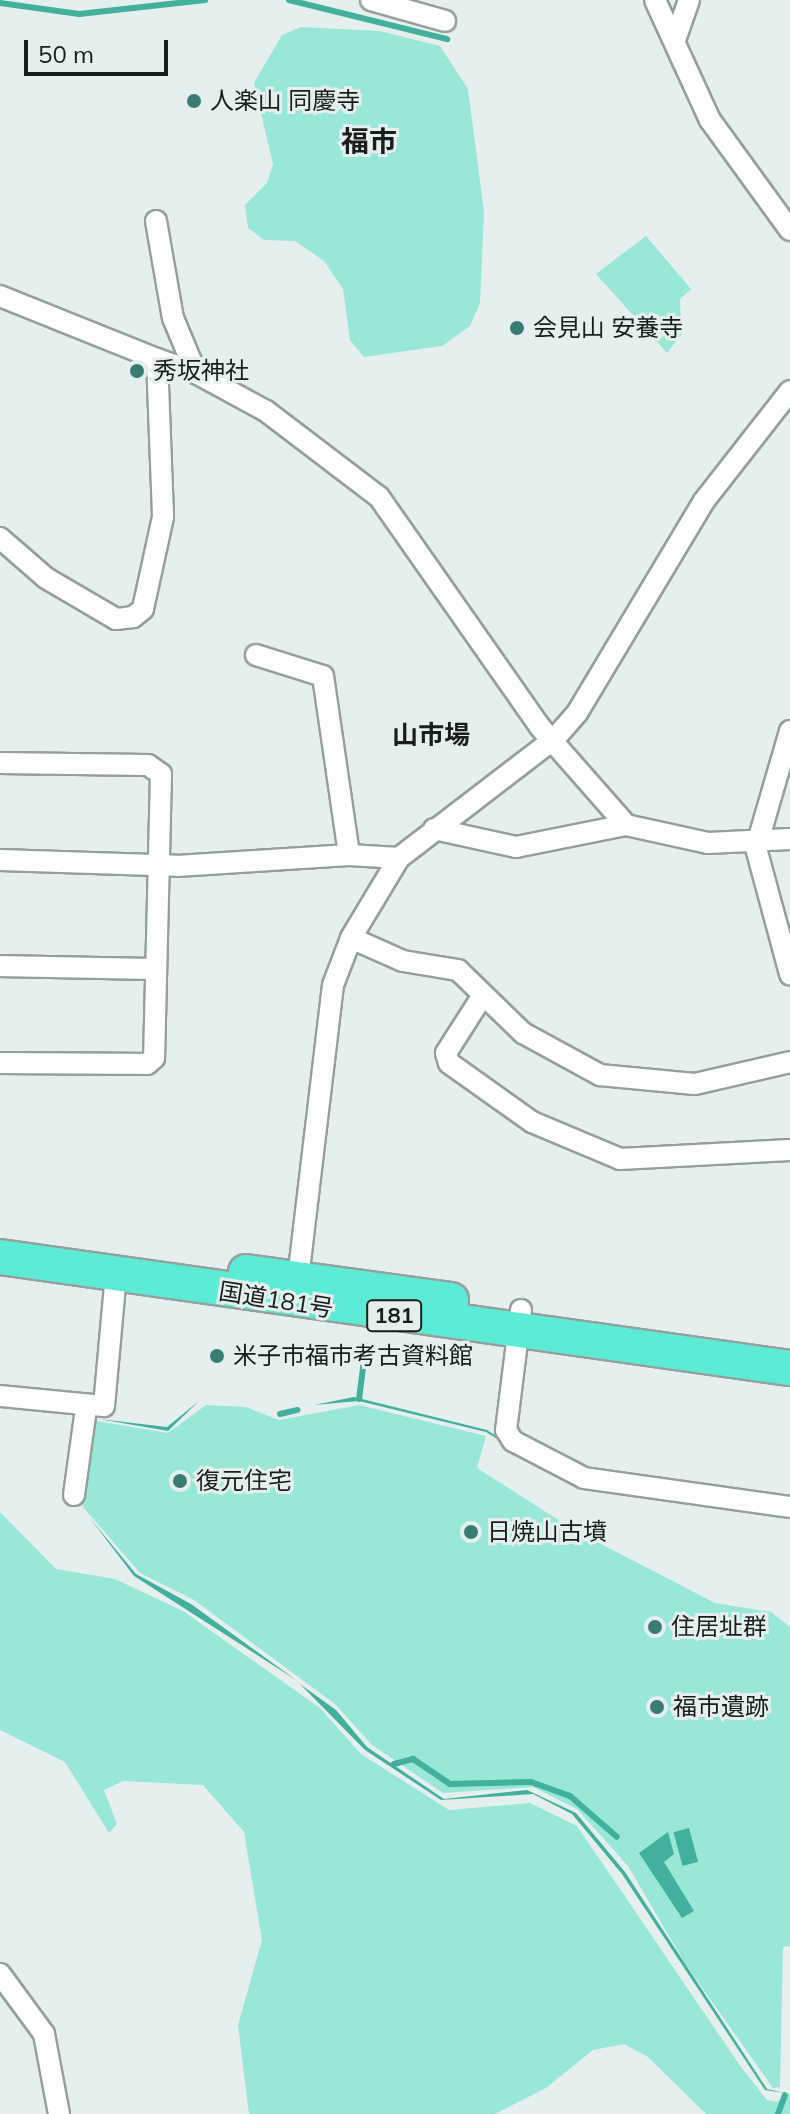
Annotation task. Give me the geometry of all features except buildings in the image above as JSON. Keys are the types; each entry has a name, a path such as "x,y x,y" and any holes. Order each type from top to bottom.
{"highway":[{"name":"国道181号","path":"0,1238 297,1291"},
{"name":"国道181号","path":"0,1257 116,1275 297,1291 519,1320 790,1349"},
{"name":"国道181号","path":"519,1320 790,1368"}],"street":[{"path":"371,0 445,21"},
{"path":"655,0 710,120 790,230"},
{"path":"675,40 689,0"},
{"path":"156,221 173,318 196,373"},
{"path":"0,296 196,373 266,411 379,497 554,739 626,825"},
{"path":"0,538 46,578 116,619 143,609 163,517 157,359"},
{"path":"297,1291 333,985 351,938 399,858 554,739 614,660 724,472 790,391"},
{"path":"256,655 316,669 328,684 349,855"},
{"path":"790,731 761,835 758,861 790,974"},
{"path":"0,763 154,766 161,774 154,1058 147,1064 0,1063"},
{"path":"434,829 516,847 626,825 708,843 761,835 790,839"},
{"path":"0,860 159,863 349,855 399,858"},
{"path":"351,938 403,961 458,970 559,1059 600,1075 695,1084 790,1062"},
{"path":"0,966 155,969"},
{"path":"483,995 446,1053 449,1063 532,1122 620,1159 790,1150"},
{"path":"0,1396 86,1409 104,1406 116,1275"},
{"path":"519,1320 506,1430 522,1447 584,1478 790,1507"},
{"path":"74,1495 86,1409"},
{"path":"0,1974 44,2034 59,2114"}],"shaded area":[{"path":"301,27 380,31 440,46 468,89 484,212 480,303 470,326 442,346 364,357 350,340 343,289 324,261 295,241 264,240 248,228 245,205 267,183 273,164 254,83 282,35"},
{"path":"646,236 691,289 680,299 681,335 667,353 596,274"},
{"path":"354,1397 487,1430 529,1458 486,1432 359,1401 314,1405"},
{"path":"199,1401 168,1431 99,1419 167,1427"},
{"path":"206,1405 246,1407 279,1420 359,1405 486,1436 477,1468 574,1530 715,1603 771,1612 790,1627 790,1946 783,1947 780,2087 773,2088 686,1965 628,1866 577,1809 533,1787 443,1793 372,1745 335,1704 194,1600 140,1573 83,1507 96,1421 168,1433"},
{"path":"0,1512 56,1569 115,1579 183,1611 320,1708 361,1754 449,1810 530,1803 577,1826 741,2067 767,2100 777,2102 790,2093 790,2114 706,2114 648,2057 624,2044 593,2050 546,2088 495,2114 249,2114 238,2025 262,1940 244,1832 203,1785 123,1781 104,1790 117,1824 109,1833 65,1762 0,1730"},
{"path":"89,1517 136,1574 191,1604 296,1680 134,1576"},
{"path":"300,1684 336,1710 367,1747 444,1799 527,1790 576,1813 625,1872 767,2089 785,2093 765,2090 622,1874 572,1814 533,1794 441,1800 365,1750"},
{"path":"689,1828 698,1862 683,1866 674,1832"},
{"path":"668,1832 674,1854 664,1862 694,1911 682,1918 639,1853"}],"waterway":[{"path":"0,3 79,14 205,0"},
{"path":"289,0 447,39"},
{"path":"359,1399 366,1345"},
{"path":"280,1414 298,1410"},
{"path":"394,1764 413,1759 450,1784 531,1782 570,1796 617,1837"},
{"path":"778,2114 785,2095"}],"place":[{"name":"人楽山 同慶寺","path":"194,101"},
{"name":"会見山 安養寺","path":"517,328"},
{"name":"秀坂神社","path":"137,371"},
{"name":"米子市福市考古資料館","path":"217,1356"},
{"name":"復元住宅","path":"180,1481"},
{"name":"日焼山古墳","path":"471,1532"},
{"name":"住居址群","path":"655,1627"},
{"name":"福市遺跡","path":"657,1707"}],"district":[{"name":"福市","path":"369,141"},
{"name":"山市場","path":"431,735"}]}
